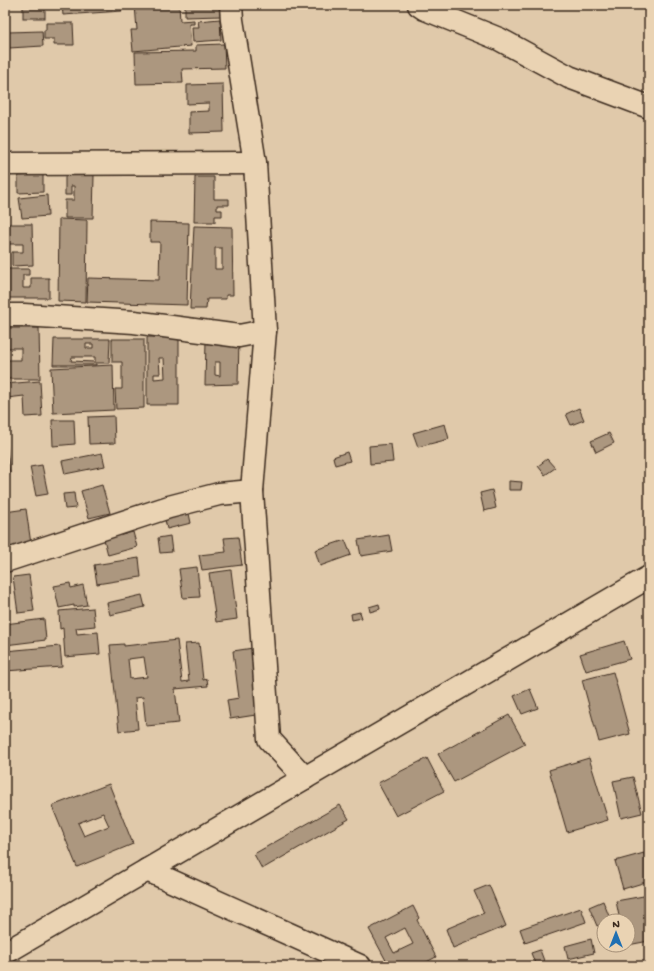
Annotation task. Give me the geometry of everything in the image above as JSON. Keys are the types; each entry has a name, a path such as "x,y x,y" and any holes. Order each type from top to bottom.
{"street":[{"path":"231,5 232,20 255,163 265,331 252,491 269,739 305,778"},
{"path":"419,5 425,9 499,39 570,76 649,107"},
{"path":"5,164 255,163"},
{"path":"5,316 24,315 134,322 239,336 265,331"},
{"path":"5,561 169,507 219,494 252,491"},
{"path":"5,953 649,577"},
{"path":"147,870 360,966"}],"building":[{"path":"23,5 45,5 45,18 23,18"},
{"path":"62,5 122,5 122,11 63,15"},
{"path":"135,5 179,5 180,21 194,20 194,24 189,24 191,46 133,51 131,30 137,30"},
{"path":"185,5 221,5 221,16 185,17"},
{"path":"220,19 221,40 193,42 192,27 199,27 198,21"},
{"path":"46,23 73,23 74,45 54,45 54,39 44,39"},
{"path":"42,31 43,46 9,48 8,32"},
{"path":"224,44 225,68 182,69 183,83 136,84 135,52 196,51 196,45"},
{"path":"223,84 224,132 189,133 189,112 209,111 209,103 187,104 187,85"},
{"path":"43,175 43,192 18,193 18,176"},
{"path":"65,175 94,175 93,218 65,218 65,200 74,200 74,186 71,186 71,195 65,195"},
{"path":"195,177 214,177 214,199 229,199 229,205 217,205 217,210 222,210 222,216 215,216 215,222 194,222"},
{"path":"47,195 48,216 22,218 19,198"},
{"path":"59,219 87,220 86,302 58,301"},
{"path":"150,222 189,223 187,305 87,302 88,278 159,280 160,242 150,242"},
{"path":"5,224 32,224 33,265 12,266 12,252 23,252 23,244 8,244 8,265 5,265"},
{"path":"194,226 232,227 233,295 226,295 226,299 207,299 206,309 190,309","holes":["215,248 222,248 222,269 215,269"]},
{"path":"5,269 29,269 29,275 23,275 23,288 31,288 31,278 49,278 49,298 5,298"},
{"path":"5,328 39,328 40,379 5,379 5,360 21,360 21,348 5,348"},
{"path":"147,337 179,337 179,405 147,405","holes":["159,358 164,358 165,378 154,379 154,374 160,374"]},
{"path":"54,339 110,339 109,363 96,363 96,365 53,365","holes":["86,344 93,344 93,348 86,348","72,357 95,357 95,362 71,361"]},
{"path":"112,339 144,339 144,408 116,409 115,389 122,389 122,362 112,362"},
{"path":"239,339 238,384 205,385 206,340","holes":["215,362 220,362 220,376 215,375"]},
{"path":"113,365 114,410 53,413 51,368"},
{"path":"40,381 42,416 25,417 24,396 7,398 8,420 5,420 5,384"},
{"path":"579,408 584,420 571,425 566,414"},
{"path":"114,416 115,443 89,444 88,417"},
{"path":"52,420 74,420 75,444 53,446"},
{"path":"445,424 449,439 418,447 413,433"},
{"path":"609,433 614,443 596,452 591,441"},
{"path":"5,434 10,474 5,475"},
{"path":"391,444 393,462 370,464 369,446"},
{"path":"347,452 350,461 335,465 333,457"},
{"path":"102,453 105,466 65,474 62,461"},
{"path":"547,459 555,468 545,475 538,466"},
{"path":"42,465 48,494 36,496 30,467"},
{"path":"509,481 522,482 521,490 509,490"},
{"path":"102,485 110,513 89,518 81,491"},
{"path":"492,490 496,508 484,511 480,493"},
{"path":"74,493 76,508 65,509 63,494"},
{"path":"26,509 31,544 5,548 5,512"},
{"path":"188,509 191,523 167,529 164,515"},
{"path":"133,532 137,547 108,555 104,539"},
{"path":"389,535 392,551 361,556 358,540"},
{"path":"170,536 172,552 160,553 158,538"},
{"path":"238,537 242,565 202,570 199,555 226,552 224,538"},
{"path":"345,540 351,555 320,566 315,550"},
{"path":"139,558 141,577 97,584 94,565"},
{"path":"197,567 200,597 183,598 179,569"},
{"path":"231,570 237,619 216,622 209,573"},
{"path":"29,575 34,611 18,613 13,577"},
{"path":"70,583 71,588 83,585 87,605 74,607 74,605 59,608 54,586"},
{"path":"142,595 145,607 110,615 107,603"},
{"path":"379,604 380,609 370,612 369,607"},
{"path":"93,608 95,626 76,628 77,634 98,632 100,654 65,657 63,628 60,629 59,611"},
{"path":"360,612 362,618 352,620 351,614"},
{"path":"44,619 46,640 5,645 5,624"},
{"path":"177,640 182,682 189,681 185,644 199,643 203,680 207,679 208,686 175,689 179,723 146,726 143,697 135,698 138,729 119,731 110,645 124,644 124,646","holes":["144,657 147,677 130,679 128,659"]},
{"path":"624,641 630,659 586,671 580,654"},
{"path":"60,646 62,667 5,671 5,651"},
{"path":"253,648 262,714 230,719 227,700 239,698 233,651"},
{"path":"613,672 630,734 599,742 582,680"},
{"path":"530,689 538,708 522,714 514,696"},
{"path":"509,715 525,744 454,782 438,754"},
{"path":"427,758 444,791 396,816 378,783"},
{"path":"589,758 608,820 567,832 549,770"},
{"path":"633,777 642,813 621,818 613,781"},
{"path":"109,784 133,844 77,867 52,806","holes":["103,813 109,826 84,836 78,823"]},
{"path":"340,805 349,819 262,869 254,854"},
{"path":"644,853 649,870 649,881 623,889 615,861"},
{"path":"489,885 506,926 453,948 446,929 484,913 474,891"},
{"path":"649,895 649,941 636,943 636,913 618,913 616,901"},
{"path":"603,901 608,913 596,913 596,924 589,907"},
{"path":"413,906 419,918 417,920 436,957 419,966 389,966 369,929","holes":["405,928 413,944 394,953 386,938"]},
{"path":"581,908 586,922 525,943 520,929"},
{"path":"591,939 594,953 568,959 565,946"},
{"path":"540,950 546,966 536,966 531,953"}]}
